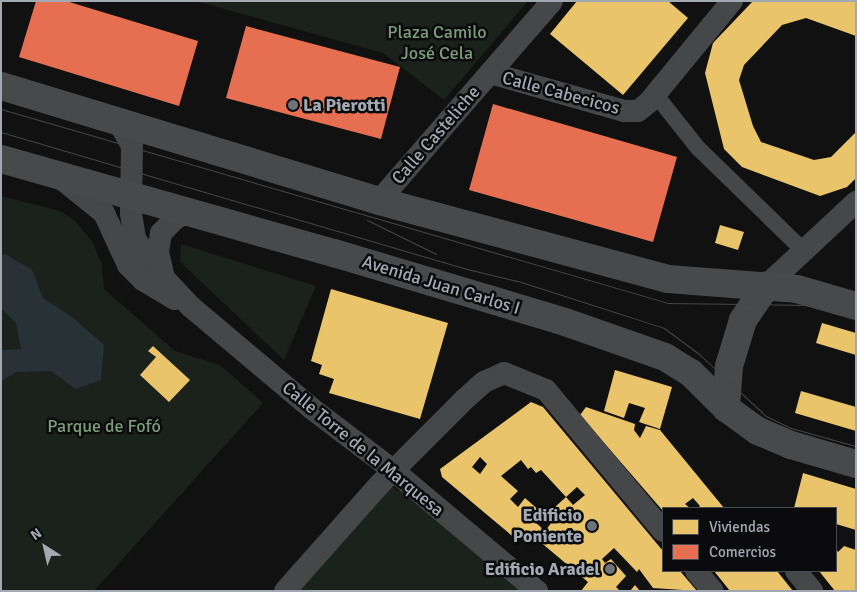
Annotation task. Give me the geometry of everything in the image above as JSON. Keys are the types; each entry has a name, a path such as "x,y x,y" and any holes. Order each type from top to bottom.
{"main road":[{"path":"1,86 110,117 379,201 668,279 767,285 797,289 856,306"},
{"name":"Avenida Juan Carlos I","path":"1,159 556,320 664,356 691,373 726,408 773,438 856,464"},
{"path":"726,408 729,366 743,320 767,285"}],"street":[{"name":"Calle Casteliche","path":"379,201 552,1"},
{"name":"Calle Cabecicos","path":"490,73 624,111 638,111 655,94 732,1"},
{"path":"655,94 698,148 804,251"},
{"name":"Calle Torre de la Marquesa","path":"110,117 122,128 132,146 135,239 164,278 190,306 311,408 394,471 537,591"},
{"name":"Calle Torre de la Marquesa","path":"50,172 79,191 104,213 128,264 143,280 190,306"},
{"path":"767,285 856,202"},
{"name":"Calle Torre de la Marquesa","path":"164,278 158,252 161,233 176,218 189,212"},
{"path":"285,591 394,471 484,382 504,374 546,390 662,530"},
{"path":"697,572 713,591"},
{"path":"797,572 812,591"}],"green space":[{"name":"Plaza Camilo José Cela","path":"195,1 528,1 444,100 383,53"},
{"name":"Parque de Fofó","path":"1,196 60,211 74,220 92,241 102,265 104,289 175,351 220,365 263,403 94,591 1,591"},
{"path":"181,244 316,286 284,360 180,262"},
{"path":"385,479 397,491 418,492 537,591 285,591"}],"shaded area":[{"path":"5,254 32,270 43,298 72,317 104,345 101,380 76,389 51,371 16,372 1,381 1,350 21,349 16,323 1,308 1,255"}],"building: Viviendas":[{"path":"577,1 668,1 688,18 623,95 550,34"},
{"path":"753,1 856,2 856,36 806,18 782,25 744,65 739,80 753,126 761,142 814,160 831,157 856,132 856,178 847,187 820,196 742,167 724,149 705,73 713,43"},
{"path":"720,225 744,232 738,250 715,243"},
{"path":"331,289 448,323 420,419 329,393 334,379 319,374 322,365 311,361"},
{"path":"822,323 856,333 856,355 816,343"},
{"path":"153,346 190,380 169,402 140,375 156,357 148,351"},
{"path":"615,370 672,387 660,429 639,422 645,408 629,403 624,418 604,411"},
{"path":"801,391 856,407 856,431 795,413"},
{"path":"531,402 543,407 662,550 662,572 681,572 697,591 653,588 639,569 637,572 614,548 602,559 605,563 611,559 626,576 616,587 620,591 581,591 588,582 526,530 517,540 442,477 440,469","holes":["480,457 487,464 480,474 472,467","521,460 528,469 531,467 536,473 541,470 566,497 545,516 552,522 545,531 534,521 541,512 525,498 518,507 510,499 518,491 501,476","577,487 585,495 573,505 566,497"]},
{"path":"586,407 635,424 634,430 640,438 646,426 660,430 723,507 699,507 693,498 685,504 689,507 662,507 662,510 580,415"},
{"path":"803,473 856,489 856,530 837,524 837,507 794,507"},
{"path":"844,546 856,550 856,591 835,591 820,572 837,572 837,550 838,552"},
{"path":"715,572 778,572 793,591 730,591"},
{"name":"Edificio Aradel","path":"635,585 640,591 630,591"}],"building: Comercios":[{"path":"36,1 66,1 198,41 179,106 19,57"},
{"path":"246,26 400,67 381,139 226,98"},
{"path":"493,104 677,157 653,242 469,190"}],"tram line":[{"path":"1,109 668,303 807,305 856,319"},
{"path":"1,132 463,268 521,282 664,328 699,354 766,416 791,428 856,446"},
{"path":"367,220 436,254"}],"place":[{"name":"La Pierotti","path":"293,105"},
{"name":"Edificio Poniente","path":"592,526"},
{"name":"Edificio Aradel","path":"610,569"}]}
